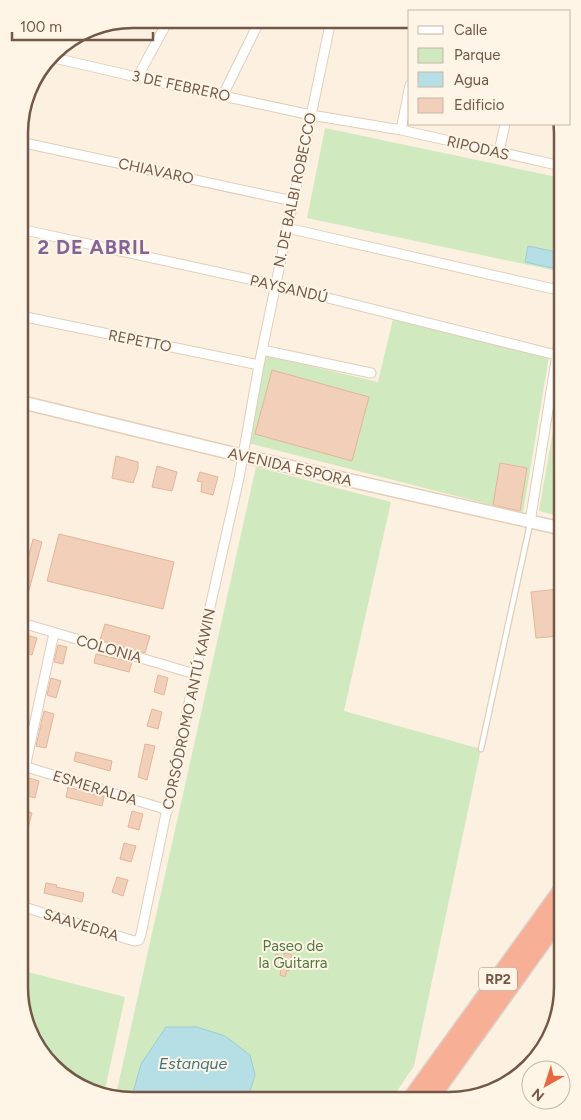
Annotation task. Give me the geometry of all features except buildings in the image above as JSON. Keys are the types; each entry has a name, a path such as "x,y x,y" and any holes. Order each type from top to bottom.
{"highway":[{"name":"RP2","path":"416,1092 553,907"},
{"name":"RP2","path":"435,1092 553,908"}],"main road":[{"name":"AVENIDA ESPORA","path":"28,404 243,456 554,527"}],"street":[{"path":"137,78 164,28"},
{"path":"223,95 256,28"},
{"name":"N. DE BALBI ROBECCO","path":"239,478 262,350 329,28"},
{"name":"3 DE FEBRERO","path":"58,59 311,115"},
{"path":"401,130 408,95"},
{"name":"RIPODAS","path":"311,115 401,130 554,164"},
{"path":"499,152 505,125"},
{"name":"CHIAVARO","path":"28,144 293,201"},
{"path":"287,228 554,289"},
{"name":"PAYSANDÚ","path":"28,231 276,285 554,351"},
{"name":"REPETTO","path":"28,317 259,365"},
{"path":"262,350 370,373"},
{"path":"530,522 554,373"},
{"name":"CORSÓDROMO ANTÚ KAWIN","path":"139,940 168,810 195,674 239,478"},
{"name":"COLONIA","path":"28,625 195,674"},
{"path":"28,748 54,633"},
{"name":"ESMERALDA","path":"28,767 168,810"},
{"name":"SAAVEDRA","path":"28,908 134,941 139,940"}],"lane":[{"path":"481,749 530,522"}],"green space":[{"path":"325,128 554,176 554,270 307,218"},
{"path":"393,319 549,356 523,513 244,442 264,355 378,382"},
{"path":"554,427 554,515 539,511"},
{"name":"Paseo de la Guitarra","path":"256,467 391,502 344,711 481,749 414,1066 396,1092 117,1092"},
{"path":"28,972 125,997 105,1089 74,1075 45,1046 38,1034 30,1008"}],"water":[{"path":"528,246 554,251 554,268 525,262"},
{"name":"Estanque","path":"166,1027 197,1027 225,1036 250,1055 255,1075 250,1092 133,1092 141,1064"}],"district":[{"name":"2 DE ABRIL","path":"94,247"}]}
